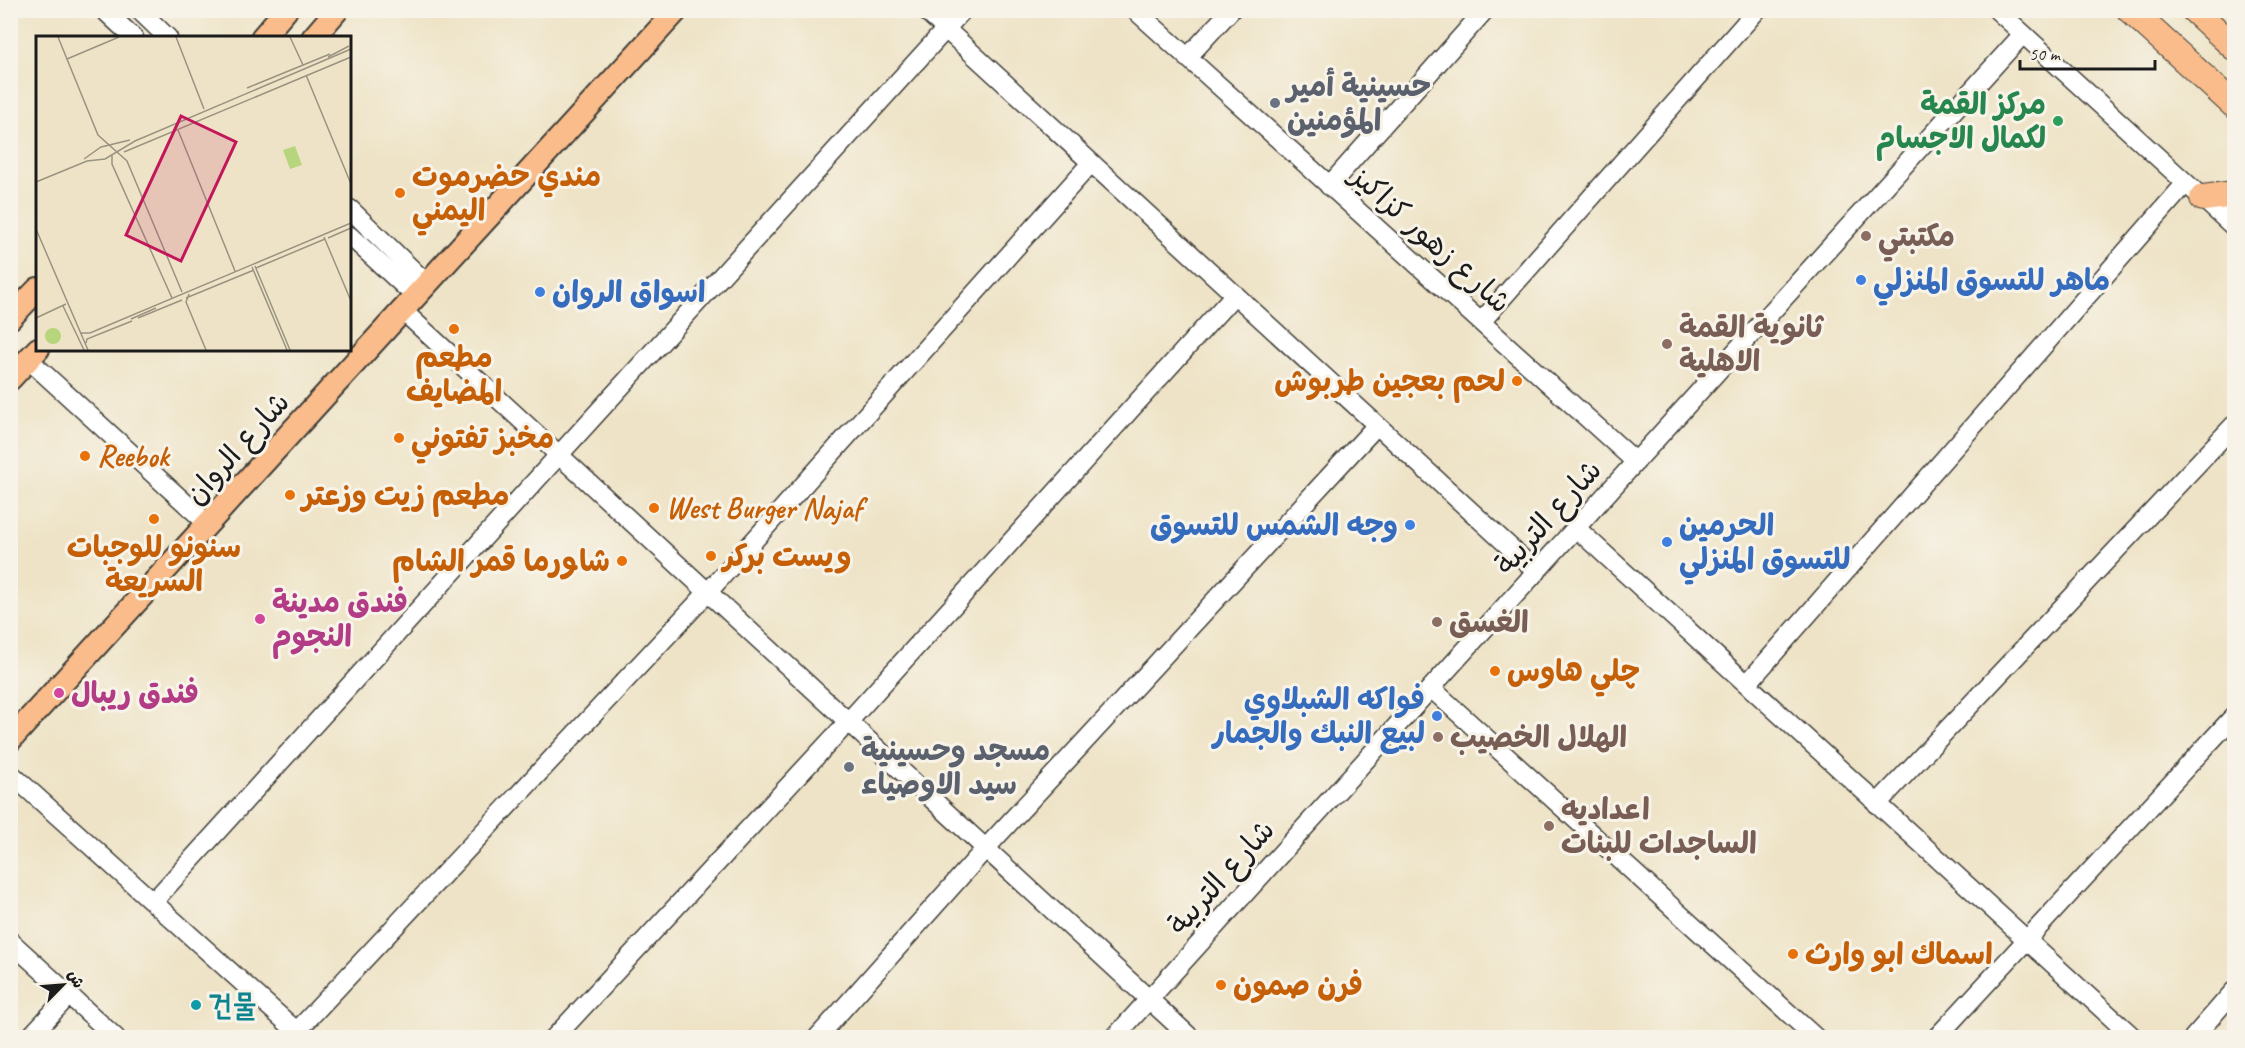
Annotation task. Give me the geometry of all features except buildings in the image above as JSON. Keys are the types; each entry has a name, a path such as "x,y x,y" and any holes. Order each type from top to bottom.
{"highway":[{"path":"2130,10 2235,105"},
{"path":"2194,10 2235,47"},
{"path":"2195,190 2235,194"}],"main road":[{"path":"264,36 286,10"},
{"path":"315,36 337,10"},
{"name":"شارع الروان","path":"10,740 677,10"},
{"path":"10,318 36,290"},
{"path":"10,379 33,354"}],"street":[{"path":"104,10 132,36"},
{"path":"139,10 166,36"},
{"path":"925,10 1537,572"},
{"path":"153,902 963,10"},
{"name":"شارع زهور كزاكيز","path":"1135,10 1636,462"},
{"path":"1187,58 1231,10"},
{"path":"1329,186 1485,10"},
{"path":"1481,322 1757,10"},
{"path":"1997,10 2235,227"},
{"name":"شارع التربية","path":"1114,1038 2023,34"},
{"path":"10,773 301,1034 708,592 1091,163"},
{"path":"1747,684 2195,190"},
{"path":"351,210 415,297"},
{"path":"351,237 415,297 559,455 1191,1038"},
{"path":"554,1038 848,722 1235,294"},
{"path":"33,354 208,524"},
{"path":"816,1038 986,848 1377,425"},
{"path":"1877,804 2235,425"},
{"path":"1576,528 2134,1038"},
{"path":"1431,688 1816,1038"},
{"path":"1935,1038 2235,716"},
{"path":"10,941 116,1038"},
{"path":"2193,1038 2235,991"},
{"path":"29,1038 69,994"}],"place":[{"name":"حسينية أمير المؤمنين","path":"1275,103"},
{"name":"مركز القمة لكمال الاجسام","path":"2058,121"},
{"name":"مندي حضرموت اليمني","path":"400,193"},
{"name":"مكتبتي","path":"1866,236"},
{"name":"ماهر للتسوق المنزلي","path":"1861,280"},
{"name":"اسواق الروان","path":"540,292"},
{"name":"مطعم المضايف","path":"454,329"},
{"name":"ثانوية القمة الاهلية","path":"1667,344"},
{"name":"لحم بعجين طربوش","path":"1517,381"},
{"name":"مخبز تفتوني","path":"399,438"},
{"name":"Reebok","path":"85,456"},
{"name":"مطعم زيت وزعتر","path":"290,495"},
{"name":"West Burger Najaf","path":"654,508"},
{"name":"سنونو للوجبات السريعة","path":"154,519"},
{"name":"وجه الشمس للتسوق","path":"1410,525"},
{"name":"الحرمين للتسوق المنزلي","path":"1667,542"},
{"name":"ويست بركر","path":"711,556"},
{"name":"شاورما قمر الشام","path":"622,561"},
{"name":"فندق مدينة النجوم","path":"260,619"},
{"name":"الغسق","path":"1437,622"},
{"name":"چلي هاوس","path":"1495,671"},
{"name":"فندق ريبال","path":"59,693"},
{"name":"فواكه الشبلاوي لبيع النبك والجمار","path":"1437,716"},
{"name":"الهلال الخصيب","path":"1438,737"},
{"name":"مسجد وحسينية سيد الاوصياء","path":"849,767"},
{"name":"اعداديه الساجدات للبنات","path":"1549,826"},
{"name":"اسماك ابو وارث","path":"1793,954"},
{"name":"فرن صمون","path":"1221,985"},
{"name":"건물","path":"196,1005"}]}
